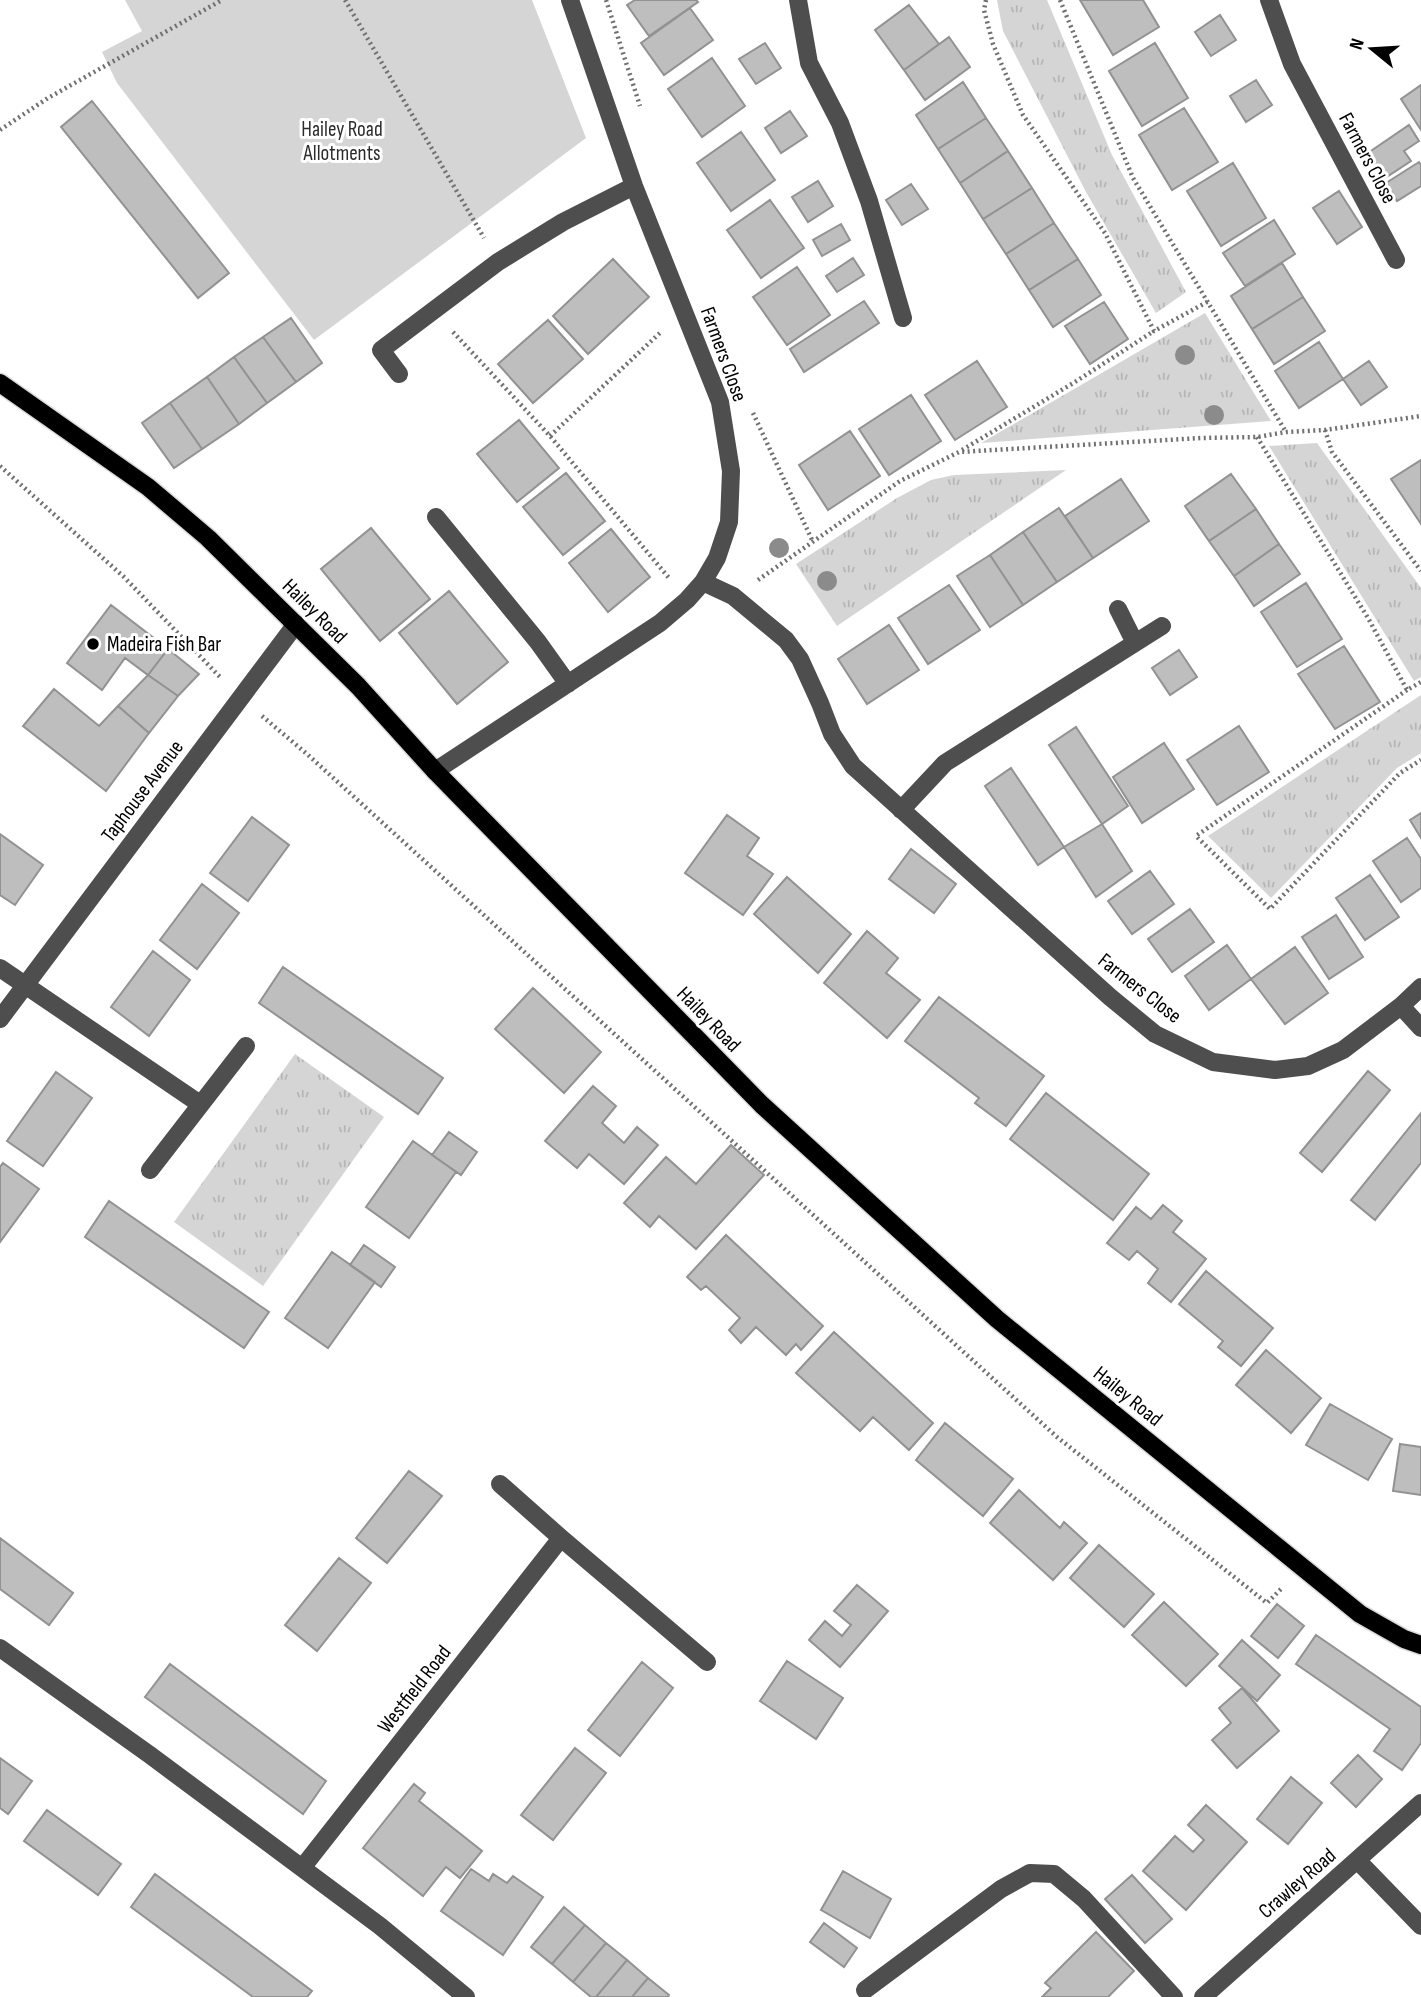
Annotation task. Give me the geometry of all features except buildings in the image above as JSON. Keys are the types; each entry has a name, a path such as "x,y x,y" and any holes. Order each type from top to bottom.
{"main road":[{"name":"Hailey Road","path":"0,383 148,487 208,538 358,686 435,771 762,1105 997,1319 1360,1614 1404,1639 1421,1645"}],"street":[{"name":"Farmers Close","path":"435,771 660,623 704,582 717,558 729,522 731,471 720,402 634,186 570,0"},
{"path":"797,0 809,63 840,123 869,201 903,318"},
{"name":"Farmers Close","path":"1269,0 1292,64 1396,260"},
{"path":"400,374 381,350 498,262 563,222 634,186"},
{"path":"436,517 538,642 568,684"},
{"name":"Farmers Close","path":"704,582 733,596 786,639 800,659 832,734 853,766 1100,988 1155,1034 1213,1062 1275,1070 1308,1066 1343,1050 1401,1006 1421,987"},
{"path":"1118,609 1135,642"},
{"name":"Taphouse Avenue","path":"0,1019 296,624"},
{"path":"901,810 945,763 1162,626"},
{"path":"0,968 200,1104"},
{"path":"1401,1006 1421,1028"},
{"path":"150,1170 246,1046"},
{"path":"500,1484 707,1662"},
{"name":"Westfield Road","path":"302,1868 561,1538"},
{"path":"0,1648 150,1755 380,1926 466,1997"},
{"name":"Crawley Road","path":"1203,1997 1421,1803"},
{"path":"1358,1861 1421,1926"},
{"path":"864,1990 1001,1889 1030,1873 1054,1874 1084,1899 1174,1997"}],"path":[{"path":"0,130 48,98 222,0"},
{"path":"345,0 498,262"},
{"path":"986,0 984,10 993,44 1023,115 1105,233 1154,331"},
{"path":"1060,0 1133,178 1286,432"},
{"path":"733,596 900,481 959,452 1154,331 1209,301"},
{"path":"433,310 550,436 687,600"},
{"path":"550,436 684,310"},
{"path":"959,452 1257,437 1421,416"},
{"path":"1325,430 1332,452 1421,571"},
{"path":"1257,437 1368,618 1407,690"},
{"path":"0,466 124,577 240,698 317,764 1057,1437 1267,1603 1303,1566"},
{"path":"1421,682 1196,836 1270,909 1400,773 1421,760"}],"green space":[{"name":"Hailey Road Allotments","path":"125,0 532,0 586,138 314,340 117,83 102,52 142,31"},
{"path":"997,0 1047,0 1112,155 1186,292 1156,313 1086,192 1003,31"},
{"path":"1205,313 1271,421 981,443"},
{"path":"1317,443 1421,588 1421,677 1414,681 1269,446"},
{"path":"1066,470 837,626 796,564 897,498 931,480 954,475"},
{"path":"1421,695 1421,753 1397,768 1271,898 1208,836"},
{"path":"295,1054 384,1117 263,1286 174,1222"}],"place":[{"name":"Madeira Fish Bar","path":"93,644"}]}
